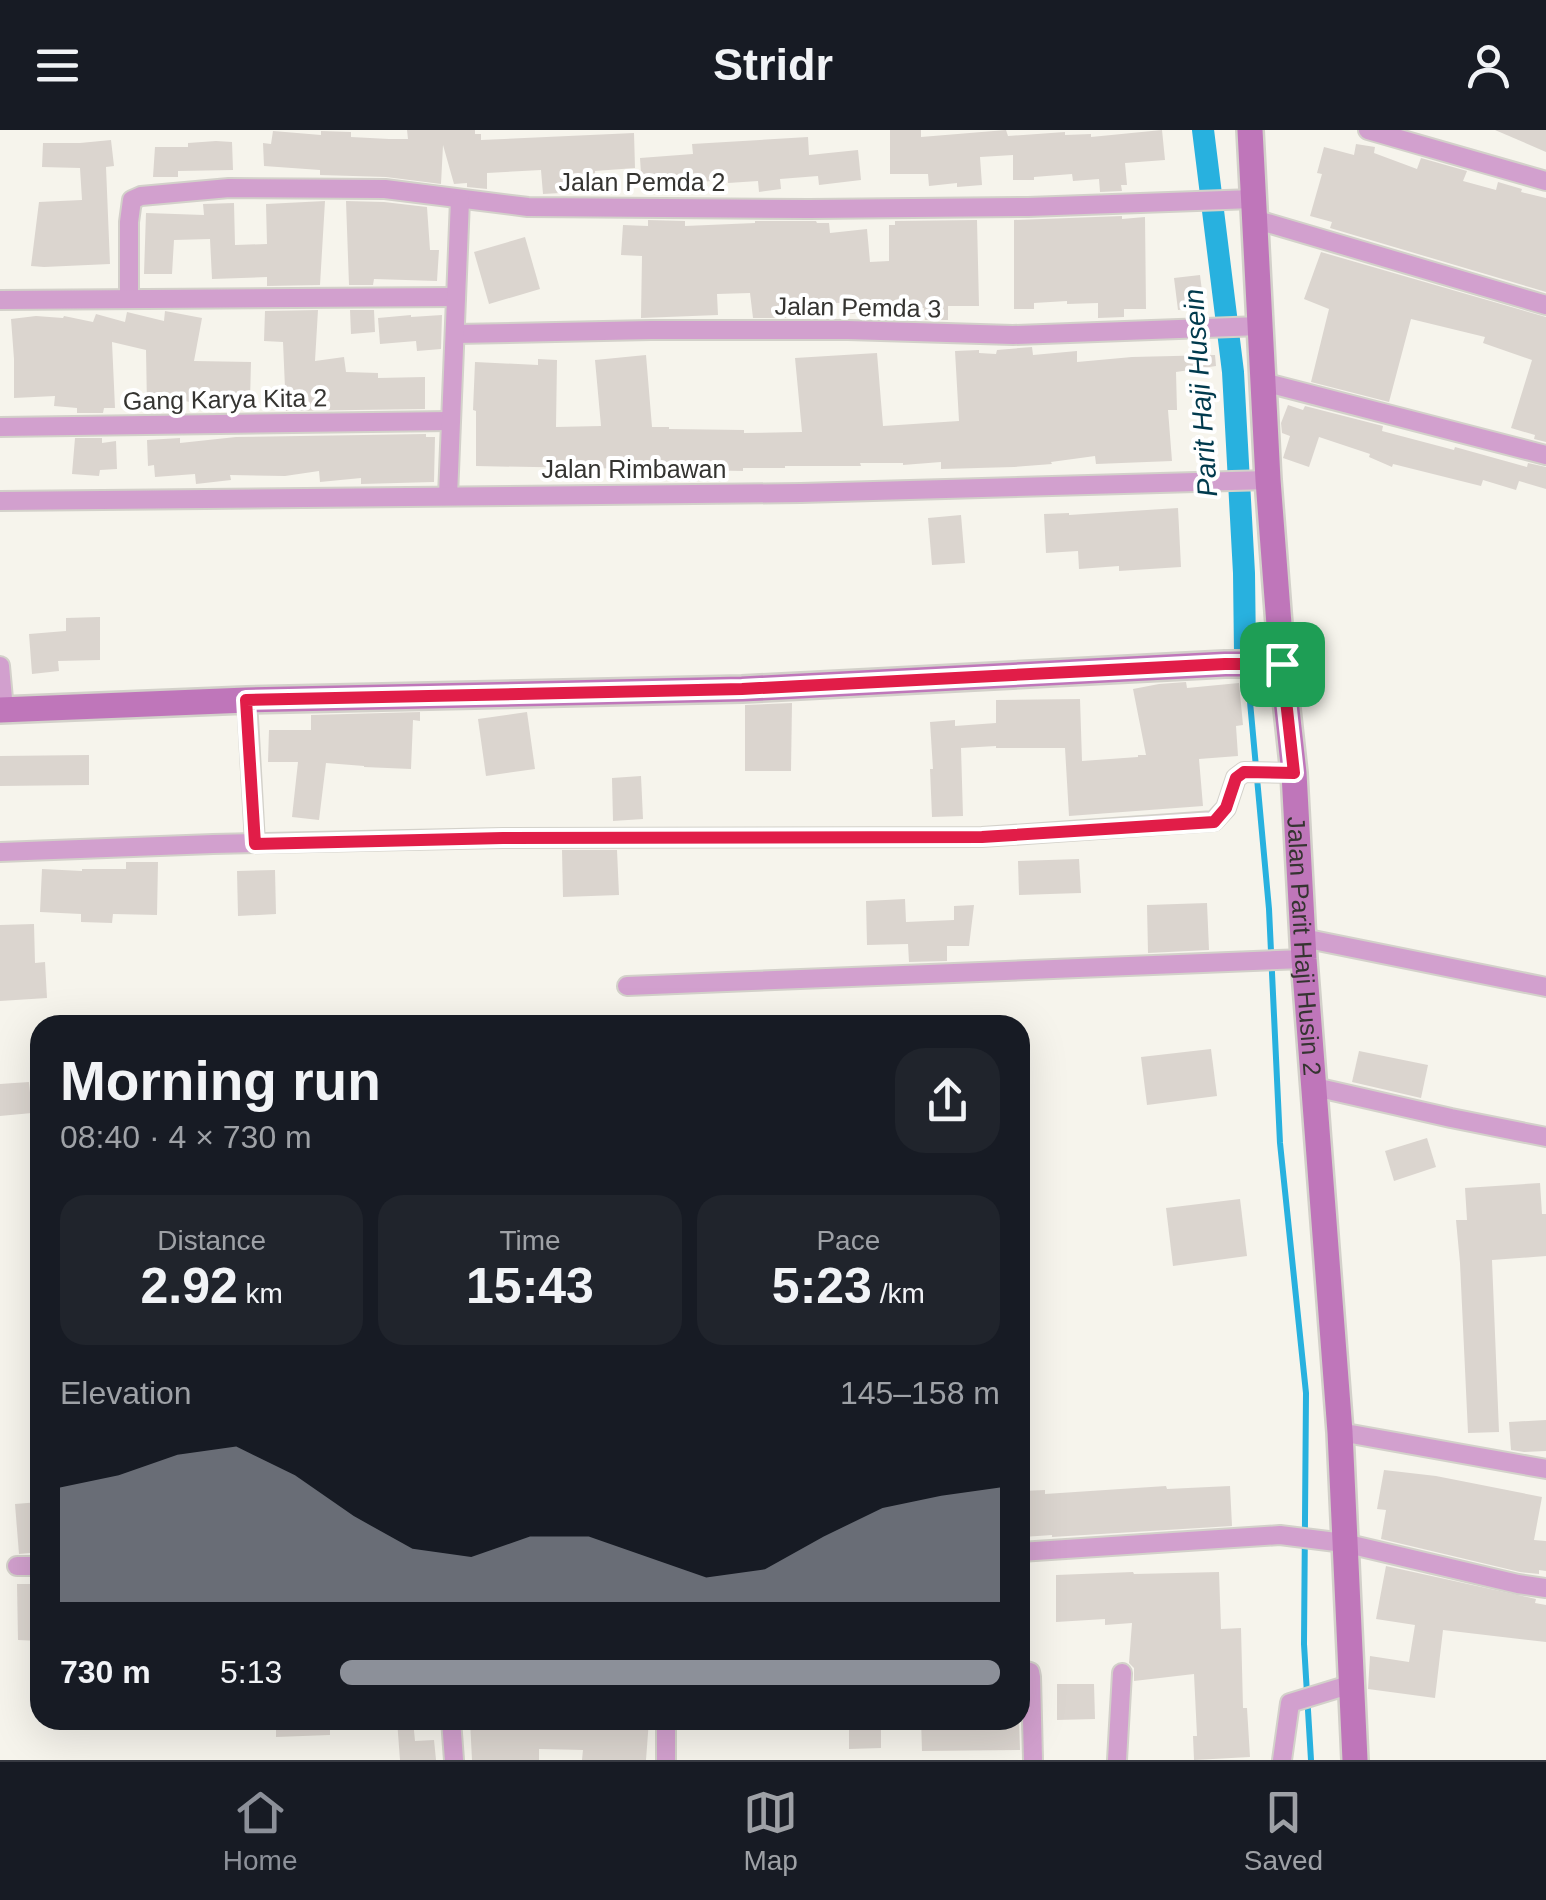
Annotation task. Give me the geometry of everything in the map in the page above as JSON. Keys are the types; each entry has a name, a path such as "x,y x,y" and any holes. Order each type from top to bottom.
{"street":[{"name":"Jalan Parit Haji Husin 2","path":"1250,130 1268,480 1272,664 1287,772 1297,953 1314,1087 1340,1432 1355,1760"},
{"path":"1368,130 1546,181"},
{"name":"Jalan Pemda 2","path":"129,299 132,200 229,188 385,190 528,206 1028,206 1220,200 1546,306"},
{"path":"448,496 460,200"},
{"path":"0,300 456,297"},
{"name":"Jalan Pemda 3","path":"456,334 848,330 1013,335 1260,326"},
{"path":"1263,382 1546,454"},
{"name":"Gang Karya Kita 2","path":"0,428 450,421"},
{"name":"Jalan Rimbawan","path":"0,501 802,493 1268,480"},
{"path":"0,666 2,710 246,700 742,689 1272,664"},
{"path":"246,700 255,844"},
{"path":"0,852 503,838 982,837 1214,822 1226,808 1236,778 1244,772 1287,772"},
{"path":"627,986 1253,962 1297,953 1546,987"},
{"path":"1314,1087 1546,1136"},
{"path":"1340,1432 1546,1469"},
{"path":"1030,1551 1280,1535 1344,1542 1546,1588"},
{"path":"16,1566 30,1566"},
{"path":"1030,1672 1033,1760"},
{"path":"1117,1760 1122,1673"},
{"path":"1282,1760 1290,1702 1352,1684"},
{"path":"452,1730 454,1760"},
{"path":"666,1730 666,1760"}],"building":[{"path":"407,130 475,130 475,134 481,134 481,140 634,133 635,168 595,171 596,191 543,194 541,170 487,173 487,189 454,184 443,145 441,184 320,175 320,170 264,166 263,143 271,144 273,131 321,135 321,131 351,132 351,137 408,139"},
{"path":"890,130 921,130 921,137 1006,130 1008,136 1065,132 1091,137 1162,130 1165,160 1125,163 1127,185 1121,185 1122,191 1100,192 1099,179 1073,181 1072,174 1013,180 1013,155 980,157 982,185 929,186 928,174 890,174"},
{"path":"1495,130 1546,130 1546,152"},
{"path":"808,137 809,155 858,150 861,180 819,185 818,176 780,179 781,189 759,192 758,181 728,183 728,179 642,189 640,158 693,154 692,144"},
{"path":"111,140 114,166 106,167 110,264 31,266 39,202 82,200 80,168 42,167 43,143"},
{"path":"232,142 233,170 178,171 178,177 153,177 155,147 188,147 188,143"},
{"path":"1356,144 1375,147 1374,153 1417,169 1421,158 1467,171 1463,181 1496,190 1498,182 1546,198 1546,292 1330,228 1332,222 1310,216 1322,174 1317,173 1324,147 1354,155"},
{"path":"325,201 320,285 267,286 267,277 212,279 210,239 174,240 172,274 144,274 146,213 204,215 203,204 234,203 235,245 267,244 266,204"},
{"path":"346,201 427,207 430,250 439,250 437,281 374,279 373,285 349,285"},
{"path":"1145,217 1146,309 1124,309 1124,317 1098,318 1098,303 1034,303 1034,309 1014,309 1014,220"},
{"path":"648,220 685,221 685,226 816,221 829,223 830,233 867,229 870,262 889,261 889,225 895,225 895,221 977,220 979,306 948,306 948,320 925,320 924,308 893,309 893,316 870,316 842,314 841,303 785,302 786,318 753,318 750,293 717,294 718,315 641,318 642,256 621,255 623,225 648,226"},
{"path":"525,237 540,289 489,304 474,252"},
{"path":"1321,252 1546,317 1546,442 1511,428 1532,360 1483,343 1485,337 1411,319 1389,402 1311,382 1329,309 1304,299"},
{"path":"1200,275 1204,307 1178,310 1174,278"},
{"path":"318,310 315,361 344,357 346,372 378,373 378,378 425,377 425,409 286,411 283,342 264,341 265,311"},
{"path":"350,310 374,310 375,332 351,334"},
{"path":"165,311 202,318 194,361 251,362 250,401 218,400 218,406 184,401 184,405 147,406 146,350 112,342 115,408 104,408 103,413 77,413 77,408 54,406 55,396 14,398 11,319 64,316 93,322 96,314 125,322 127,312 164,321"},
{"path":"442,315 441,349 417,351 416,341 380,344 378,318"},
{"path":"1032,347 1033,355 1077,351 1077,362 1215,355 1216,366 1176,372 1177,410 1168,410 1172,461 1096,464 1095,456 1014,467 941,469 941,462 860,463 861,466 785,466 743,471 476,466 475,362 538,365 538,359 557,360 556,427 601,426 595,360 646,355 652,427 802,432 795,358 877,353 883,426 959,421 955,351 996,354 997,350"},
{"path":"1288,405 1383,426 1382,431 1454,450 1455,447 1527,467 1528,463 1546,467 1546,489 1519,481 1516,490 1483,480 1481,486 1393,464 1392,467 1369,457 1370,454 1319,437 1309,467 1283,458 1290,436 1282,433 1281,423"},
{"path":"236,437 435,437 434,482 361,484 361,478 320,482 319,471 285,476 230,475 231,480 196,484 195,474 155,477 154,465 148,466 147,440 180,438 180,443"},
{"path":"75,438 102,438 102,443 116,441 117,469 100,470 99,476 72,474"},
{"path":"1178,508 1181,567 1079,569 1078,551 1046,553 1044,514"},
{"path":"961,515 965,563 932,565 928,518"},
{"path":"100,617 100,660 58,661 59,671 32,674 29,634 66,631 66,618"},
{"path":"1186,682 1187,688 1239,683 1243,725 1236,726 1238,756 1199,759 1203,806 1069,816 1065,748 996,746 961,748 963,816 932,817 930,722 955,720 955,726 996,723 996,700 1080,699 1082,761 1138,757 1146,755 1133,689"},
{"path":"792,703 791,771 745,771 745,705"},
{"path":"420,712 420,721 413,720 411,769 326,763 319,820 292,817 298,762 268,762 269,730 311,730 311,715"},
{"path":"527,712 535,769 486,776 478,719"},
{"path":"89,755 89,785 0,786 0,756"},
{"path":"641,776 643,819 613,821 612,778"},
{"path":"562,850 617,850 619,895 563,897"},
{"path":"1079,859 1081,893 1019,895 1018,861"},
{"path":"126,862 158,862 157,915 113,914 112,923 81,922 81,914 40,912 42,869 126,869"},
{"path":"275,870 276,914 238,916 237,871"},
{"path":"905,899 906,922 954,920 954,906 974,905 969,946 947,946 947,961 909,962 908,944 867,945 866,901"},
{"path":"1207,903 1209,950 1148,953 1147,905"},
{"path":"34,924 35,963 45,962 47,998 0,1001 0,925"},
{"path":"1211,1049 1217,1096 1147,1105 1141,1057"},
{"path":"1359,1051 1428,1065 1421,1098 1352,1082"},
{"path":"29,1082 30,1113 0,1116 0,1084"},
{"path":"1427,1138 1436,1167 1394,1181 1385,1151"},
{"path":"1540,1183 1542,1214 1546,1214 1546,1256 1492,1260 1499,1432 1468,1433 1456,1220 1467,1220 1465,1188"},
{"path":"1240,1199 1247,1256 1173,1266 1166,1208"},
{"path":"1546,1420 1546,1451 1511,1450 1509,1422"},
{"path":"1384,1470 1542,1497 1534,1540 1546,1541 1546,1571 1520,1572 1381,1539 1386,1510 1377,1509"},
{"path":"1230,1486 1232,1526 1030,1537 1030,1491 1045,1490 1045,1494"},
{"path":"30,1503 30,1553 19,1554 15,1504"},
{"path":"1386,1566 1536,1599 1535,1603 1546,1605 1546,1642 1443,1630 1435,1698 1368,1689 1370,1656 1409,1662 1415,1625 1376,1619"},
{"path":"1219,1572 1221,1629 1241,1628 1243,1708 1247,1708 1250,1757 1194,1760 1194,1674 1134,1681 1134,1668 1129,1663 1132,1623 1105,1625 1105,1619 1056,1622 1056,1575"},
{"path":"17,1584 30,1584 30,1641 18,1640"},
{"path":"1057,1684 1094,1684 1095,1719 1057,1720"},
{"path":"276,1730 330,1730 330,1735 276,1737"},
{"path":"398,1730 414,1730 415,1741 434,1740 436,1760 400,1760"},
{"path":"470,1730 648,1730 646,1760 582,1760 583,1750 539,1749 539,1760 472,1760"},
{"path":"849,1730 881,1730 881,1748 849,1749"},
{"path":"921,1730 1019,1730 1020,1750 922,1751"}],"waterway":[{"name":"Parit Haji Husein","path":"1203,130 1233,372 1245,653"},
{"path":"1247,669 1269,909 1280,1143 1306,1393 1304,1644 1311,1760"}],"route":[{"path":"1282,664 1294,773 1244,772 1236,778 1226,808 1214,822 982,837 503,838 255,844 246,700 742,689 1282,664"}]}
